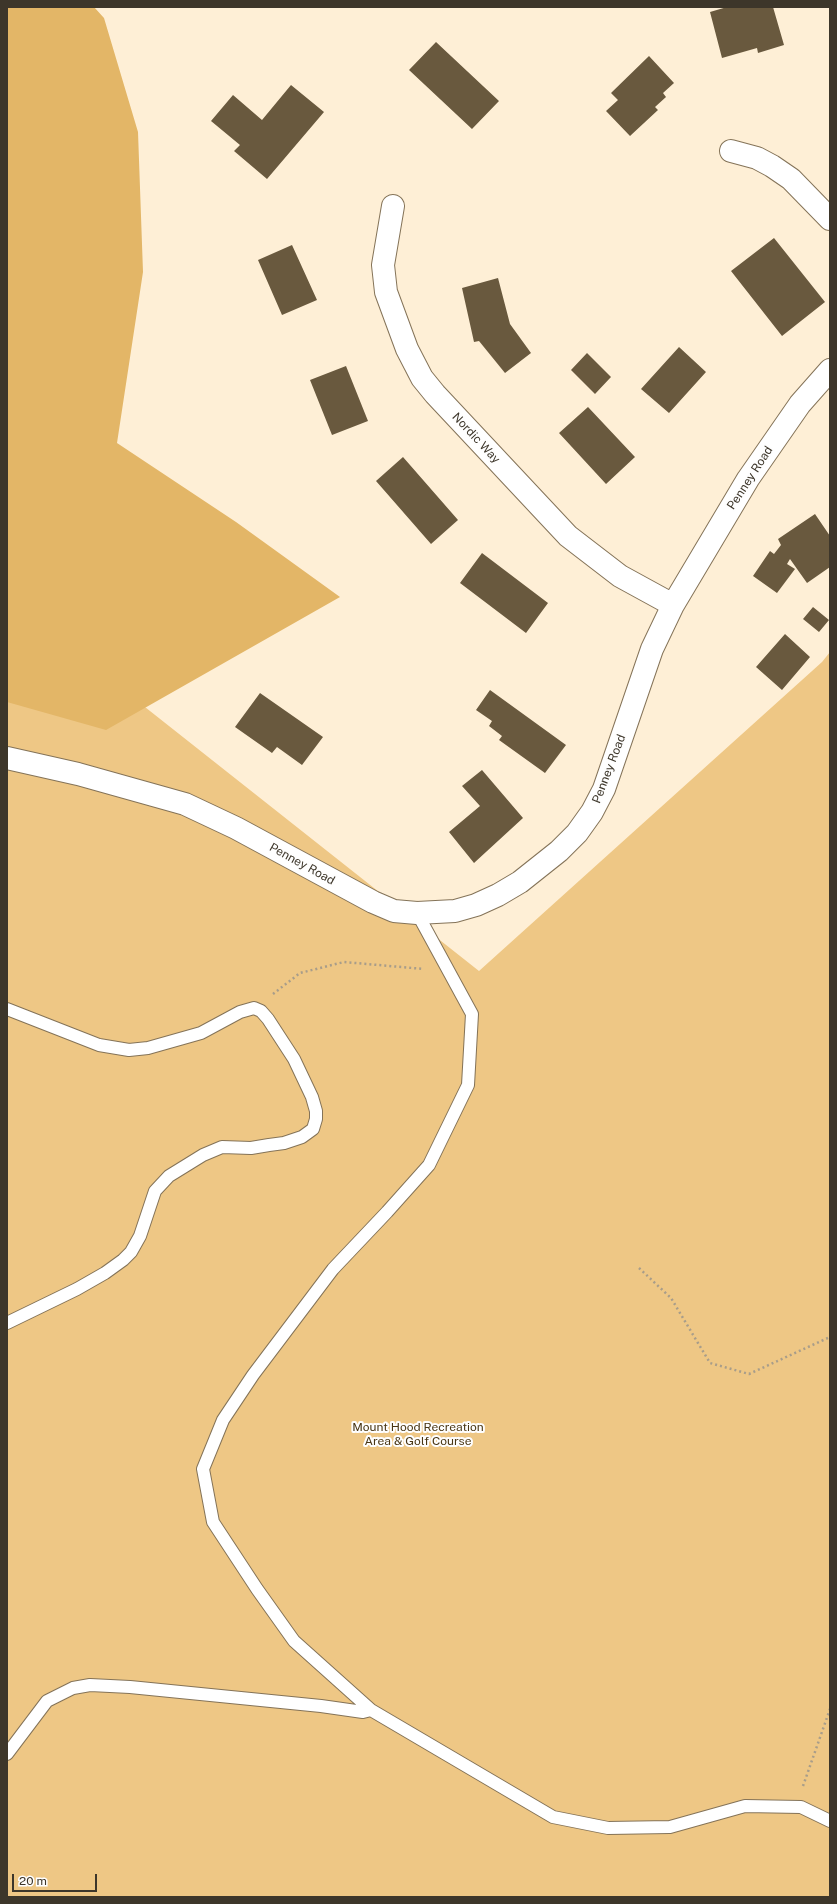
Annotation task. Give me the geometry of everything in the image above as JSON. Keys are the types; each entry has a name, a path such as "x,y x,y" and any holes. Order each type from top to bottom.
{"street":[{"path":"731,151 757,158 791,179 830,219"},
{"name":"Nordic Way","path":"393,206 384,265 386,292 407,349 422,378 435,394 568,536 620,576 673,605"},
{"name":"Penney Road","path":"7,758 93,778 185,804 236,828 373,902 394,911 417,913 455,911 476,905 498,895 540,868 559,852 592,812 604,788 652,649 673,605 752,472 800,404 830,370"}],"lane":[{"path":"417,913 472,1014 468,1085 429,1164 387,1212 333,1269 286,1329 223,1420 203,1469 213,1522 257,1589 294,1641 371,1710 553,1817 608,1828 670,1828 745,1806 801,1807 830,1821"},
{"path":"7,1009 99,1045 129,1050 148,1048 201,1033 240,1012 254,1008 261,1011 268,1019 294,1059 316,1111 316,1119 313,1129 302,1136 284,1143 251,1148 222,1147 204,1155 169,1176 155,1191 138,1240 131,1252 123,1260 105,1273 77,1289 42,1304 7,1323"},
{"path":"7,1754 47,1700 74,1688 90,1685 130,1687 321,1706 363,1712 371,1710"}],"path":[{"path":"254,1008 300,973 344,962 421,968 454,981"},
{"path":"639,1268 671,1298 710,1363 749,1374 830,1337"},
{"path":"795,1807 817,1749 830,1709"}],"green space":[{"name":"Mount Hood Recreation Area & Golf Course","path":"7,598 479,971 822,662 830,652 830,1897 7,1897"}],"shaded area":[{"path":"7,7 94,7 104,18 138,132 143,272 117,443 236,522 340,597 106,730 7,702"}],"building":[{"path":"727,7 773,7 784,45 758,53 757,48 722,58 710,12"},
{"path":"436,42 499,101 472,129 409,70"},
{"path":"649,56 674,83 663,93 666,97 655,107 658,110 630,136 606,111 618,100 611,93"},
{"path":"291,85 324,112 267,179 234,151 240,145 211,121 233,95 262,120"},
{"path":"774,238 825,302 782,336 731,271"},
{"path":"292,245 317,300 282,315 258,260"},
{"path":"498,278 510,324 531,353 505,373 479,341 474,342 462,288"},
{"path":"679,347 706,372 669,413 641,389"},
{"path":"587,353 611,377 595,394 571,370"},
{"path":"346,366 368,421 332,435 310,380"},
{"path":"588,407 635,457 606,484 559,433"},
{"path":"403,457 458,520 431,544 376,481"},
{"path":"815,514 830,536 830,567 807,583 790,559 787,564 795,569 777,593 753,576 770,551 774,554 781,545 778,539"},
{"path":"482,553 548,603 526,633 460,583"},
{"path":"813,607 829,620 819,632 803,619"},
{"path":"785,634 810,657 782,690 756,667"},
{"path":"490,690 566,745 545,773 499,740 502,736 489,726 492,721 476,710"},
{"path":"260,693 323,737 302,765 277,747 272,753 235,727"},
{"path":"482,770 523,818 474,863 449,832 480,806 462,786"}]}
